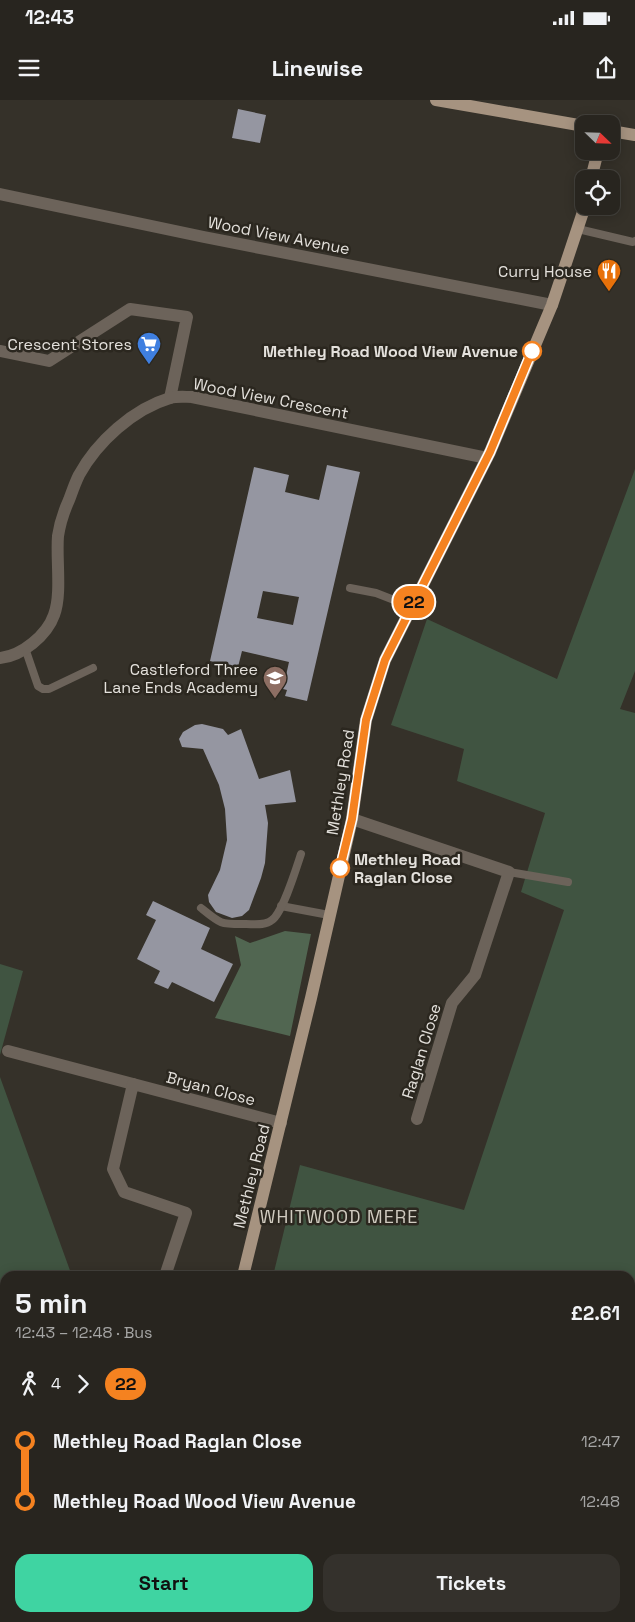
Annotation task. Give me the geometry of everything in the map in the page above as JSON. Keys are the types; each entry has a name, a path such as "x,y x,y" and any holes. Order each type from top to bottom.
{"main road":[{"path":"436,100 575,124"},
{"path":"620,132 635,135"},
{"name":"Methley Road","path":"245,1271 352,819 366,720 385,660 487,458 552,305 582,215"}],"street":[{"name":"Wood View Avenue","path":"0,194 213,239 552,305"},
{"path":"0,351 49,361 130,309 186,317 170,398"},
{"name":"Wood View Crescent","path":"2,658 13,655 43,634 55,614 58,535 64,513 79,476 96,450 123,424 151,406 170,398 192,397 487,458"},
{"path":"352,819 509,872"},
{"name":"Raglan Close","path":"417,1120 452,1003 475,975 509,872"},
{"name":"Bryan Close","path":"8,1051 281,1123"},
{"path":"133,1084 113,1168 124,1192 186,1213 167,1271"}],"lane":[{"path":"578,229 635,241"},
{"path":"350,588 376,593 412,607"},
{"path":"24,648 38,686 43,690 49,689 93,668"},
{"path":"201,908 221,924 262,925 271,921 277,915 301,854"},
{"path":"509,872 568,882"},
{"path":"281,906 329,915"}],"green space":[{"path":"635,469 635,671 620,709 635,713 635,1271 274,1271 300,1165 464,1210 564,910 521,892 545,813 457,781 464,749 391,725 427,619 557,679"},
{"path":"285,931 311,934 290,1036 215,1018 241,965 235,936 250,943"},
{"path":"0,964 23,971 0,1055"},
{"path":"0,1077 70,1271 0,1271"}],"building":[{"path":"238,109 266,115 260,143 232,138"},
{"path":"327,465 360,472 307,701 285,696 287,690 283,689 289,662 242,651 238,667 210,661 254,467 289,475 285,492 319,500","holes":["263,591 299,597 293,625 257,618"]},
{"path":"202,724 223,729 228,735 241,729 259,779 290,770 296,802 265,805 268,823 265,863 261,878 249,910 242,916 232,918 216,912 209,902 208,895 220,870 227,840 225,809 219,785 203,749 182,747 179,739 183,732 195,725"},
{"path":"153,901 210,928 201,949 233,964 214,1002 172,982 168,989 154,983 160,971 137,959 156,920 146,915"}],"bus line":[{"name":"22","path":"340,868 352,819 366,720 385,660 490,452 532,351"}],"place":[{"name":"Curry House","path":"609,292"},
{"name":"Methley Road Wood View Avenue","path":"532,351"},
{"name":"Crescent Stores","path":"149,365"},
{"name":"Castleford Three Lane Ends Academy","path":"275,699"},
{"name":"Methley Road Raglan Close","path":"340,868"}],"district":[{"name":"WHITWOOD MERE","path":"339,1217"}]}
